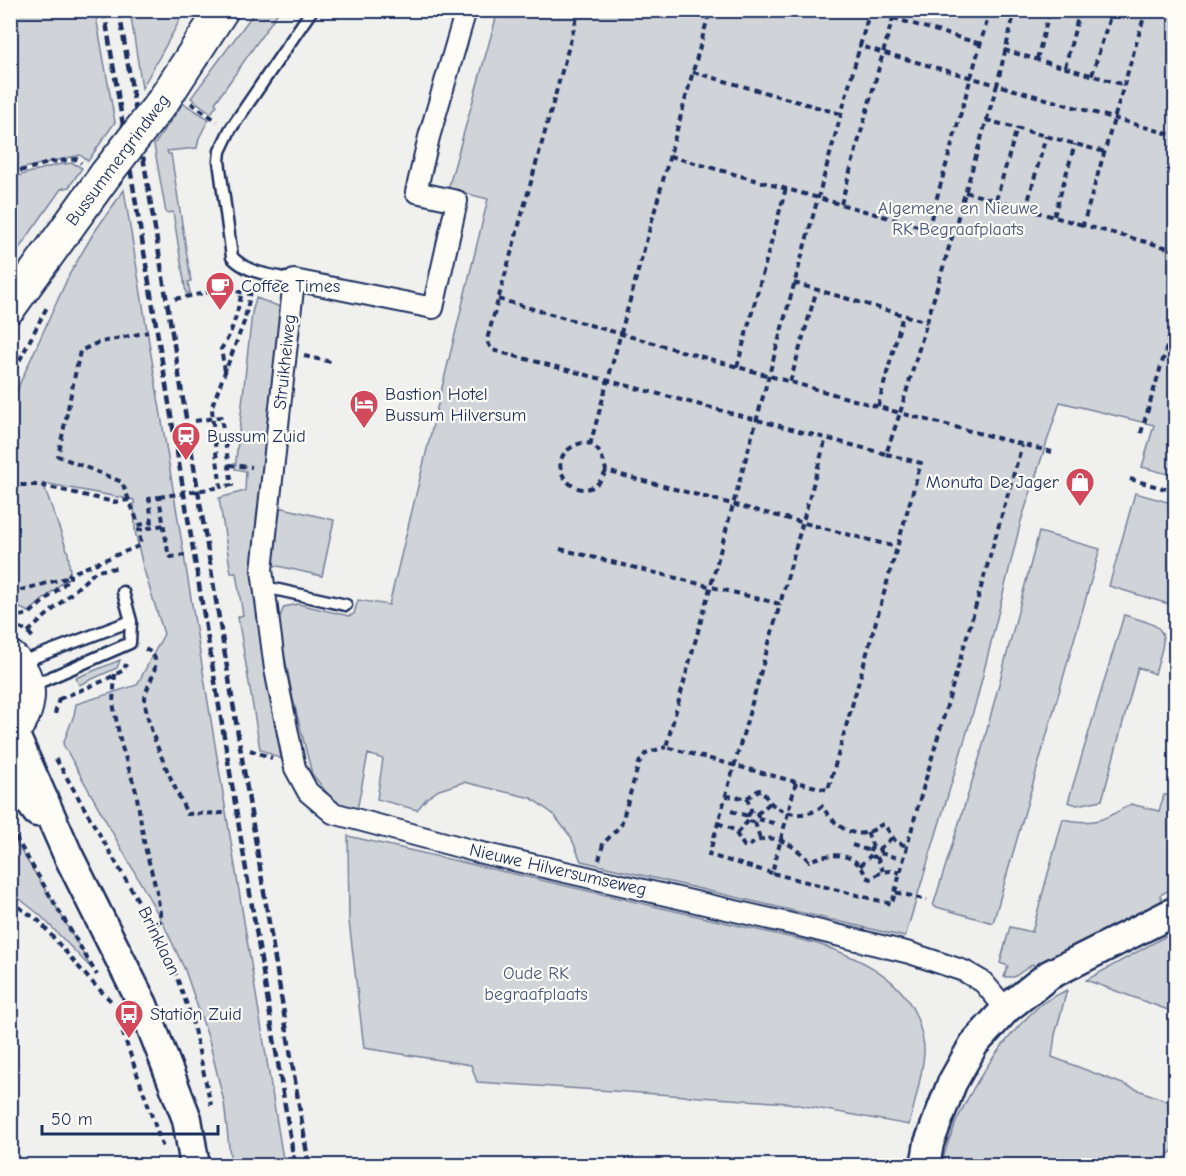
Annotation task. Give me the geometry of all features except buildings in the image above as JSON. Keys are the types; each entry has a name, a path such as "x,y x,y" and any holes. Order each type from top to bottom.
{"main road":[{"name":"Bussummergrindweg","path":"10,307 106,174 175,100 222,10"},
{"path":"28,663 28,703 23,718 12,732 68,855 143,1005 186,1119 195,1166"},
{"path":"10,775 68,855"},
{"path":"925,1166 929,1143 952,1083 974,1044 1006,1009 1049,975 1176,911"}],"street":[{"path":"294,280 433,308 457,201 417,192 429,137 466,10"},
{"name":"Struikheiweg","path":"265,587 262,570 294,280"},
{"name":"Nieuwe Hilversumseweg","path":"265,587 275,669 295,768 308,792 333,813 488,855 909,953 964,971 983,982 1006,1009"}],"lane":[{"path":"294,280 241,267 232,257 219,161 220,151 248,100 312,10"},
{"path":"265,587 346,605"},
{"path":"28,663 130,642 131,621 123,592"},
{"path":"28,663 131,621"}],"path":[{"path":"579,10 488,336 488,343 492,350 921,463 828,790 666,747 646,753 639,763 621,825 603,844 594,879"},
{"path":"590,444 710,10"},
{"path":"666,747 870,10"},
{"path":"841,204 895,10"},
{"path":"928,229 990,13 972,10"},
{"path":"886,454 986,120 1015,10"},
{"path":"1037,59 1050,10"},
{"path":"1065,67 1080,10"},
{"path":"1092,75 1112,10"},
{"path":"1083,225 1146,10"},
{"path":"893,18 981,44"},
{"path":"860,46 1176,135"},
{"path":"1004,50 1125,85"},
{"path":"693,72 841,114"},
{"path":"175,100 210,117"},
{"path":"986,120 1105,152"},
{"path":"996,200 1017,128"},
{"path":"1026,209 1046,136"},
{"path":"1054,216 1075,144"},
{"path":"670,156 952,236"},
{"path":"10,174 52,162 77,159"},
{"path":"737,367 786,188"},
{"path":"965,192 1176,250"},
{"path":"221,487 214,438 213,406 243,322 255,272"},
{"path":"794,283 927,322"},
{"path":"175,299 225,289 250,294"},
{"path":"790,382 817,289"},
{"path":"225,372 220,349 227,341 242,292"},
{"path":"498,299 900,413 1052,452"},
{"path":"878,406 903,315"},
{"path":"1141,433 1176,316"},
{"path":"148,332 97,343 80,351 57,456 122,482 139,525 152,522"},
{"path":"313,358 331,362"},
{"path":"153,527 148,499 232,485 221,417 195,421"},
{"path":"826,438 709,855 892,904 1022,445"},
{"path":"590,444 599,450 606,471 602,480 595,486 586,489 576,488 565,480 560,467 564,453 575,445 590,444"},
{"path":"606,471 897,548"},
{"path":"1130,479 1176,492"},
{"path":"10,485 40,485 114,502 129,500"},
{"path":"159,497 168,552 171,557 185,555"},
{"path":"10,593 66,578 70,574 141,544 140,530 164,525"},
{"path":"560,549 780,604"},
{"path":"28,663 96,572 116,568"},
{"path":"10,618 29,614 70,579 70,574"},
{"path":"59,699 124,670 130,642 152,651 156,658 145,699 148,720 187,814 228,813"},
{"path":"115,674 113,703 121,744 136,791 145,847 157,892 161,920 153,926"},
{"name":"Brinklaan","path":"55,757 167,951 191,1016 211,1107"},
{"path":"772,873 796,782"},
{"path":"726,796 747,798 759,790 763,791 770,803 780,810 805,814 822,806 838,826 856,832 867,832 884,824 891,838 907,846"},
{"path":"747,798 760,839"},
{"path":"736,833 770,803"},
{"path":"731,811 777,824"},
{"path":"718,823 731,828 744,846 748,847 760,839 781,840 793,844 809,861 824,855 850,858 860,866 866,877 871,879 883,871 892,870 900,873"},
{"path":"10,828 114,1004 39,921 10,901"},
{"path":"860,866 871,851 867,832"},
{"path":"878,853 891,838"},
{"path":"852,845 898,858"},
{"path":"871,851 878,853"},
{"path":"878,853 883,871"},
{"path":"895,892 927,900"},
{"path":"117,1013 165,1155"}],"green space":[{"path":"256,10 279,11 215,103 217,105 211,113 191,98"},
{"path":"10,11 95,11 115,122 88,161 80,155 11,171"},
{"path":"130,11 185,11 142,88"},
{"name":"Algemene en Nieuwe RK Begraafplaats","path":"498,11 1175,11 1175,476 1142,467 1154,425 1060,402 1021,521 977,699 905,937 581,861 571,837 553,814 531,798 464,782 439,790 427,798 417,810 377,799 383,759 368,754 356,815 335,803 312,774 293,699 278,622 284,607 298,604 349,616 354,614 358,600 389,605 488,199 448,189"},
{"path":"183,103 209,119 199,138 197,148 167,151 171,154 191,281 188,282 190,293 186,293 173,212 166,213 154,145"},
{"path":"73,163 82,168 69,187 61,189 11,260 11,192 18,189 14,177 56,165"},
{"path":"124,190 284,1165 231,1165 224,1102 209,1040 185,970 163,923 63,744 76,704 137,685 164,634 143,567 135,531 134,500 43,483 68,553 70,571 62,583 29,612 13,605 11,589 11,409 20,383 69,275 93,234"},
{"path":"256,298 281,307 254,578 281,759 260,749 238,617 243,615 236,573 231,573 219,498 245,491 246,471 235,469 252,313"},
{"path":"1135,493 1175,504 1175,606 1109,586"},
{"path":"279,507 334,520 322,576 273,565"},
{"path":"1039,532 1100,549 993,923 933,906 980,756"},
{"path":"1124,615 1150,623 1162,632 1162,648 1155,674 1138,667 1102,800 1077,805 1068,802"},
{"path":"120,660 117,668 79,685 76,678"},
{"path":"1175,794 1175,887 1160,895 1163,902 1037,971 1033,964 1014,977 1004,977 1008,966 1000,963 1010,927 1032,932 1063,819 1091,822 1131,804 1159,811 1164,795"},
{"path":"11,835 92,969 40,915 11,892"},
{"name":"Oude RK begraafplaats","path":"348,836 815,943 862,962 890,980 911,1005 918,1021 924,1049 923,1062 909,1125 788,1103 477,1082 471,1065 364,1048 349,921"},
{"path":"1175,931 1175,997 1171,1011 1086,980"},
{"path":"1067,990 1055,1035 1052,1057 1175,1104 1175,1148 1158,1165 941,1165 967,1100 992,1059 1022,1022 1039,1006"}],"railway":[{"path":"104,10 295,1166"},
{"path":"119,10 309,1166"}],"place":[{"name":"Coffee Times","path":"220,312"},
{"name":"Bastion Hotel Bussum Hilversum","path":"364,430"},
{"name":"Bussum Zuid","path":"186,462"},
{"name":"Monuta De Jager","path":"1080,508"},
{"name":"Station Zuid","path":"129,1040"}]}
